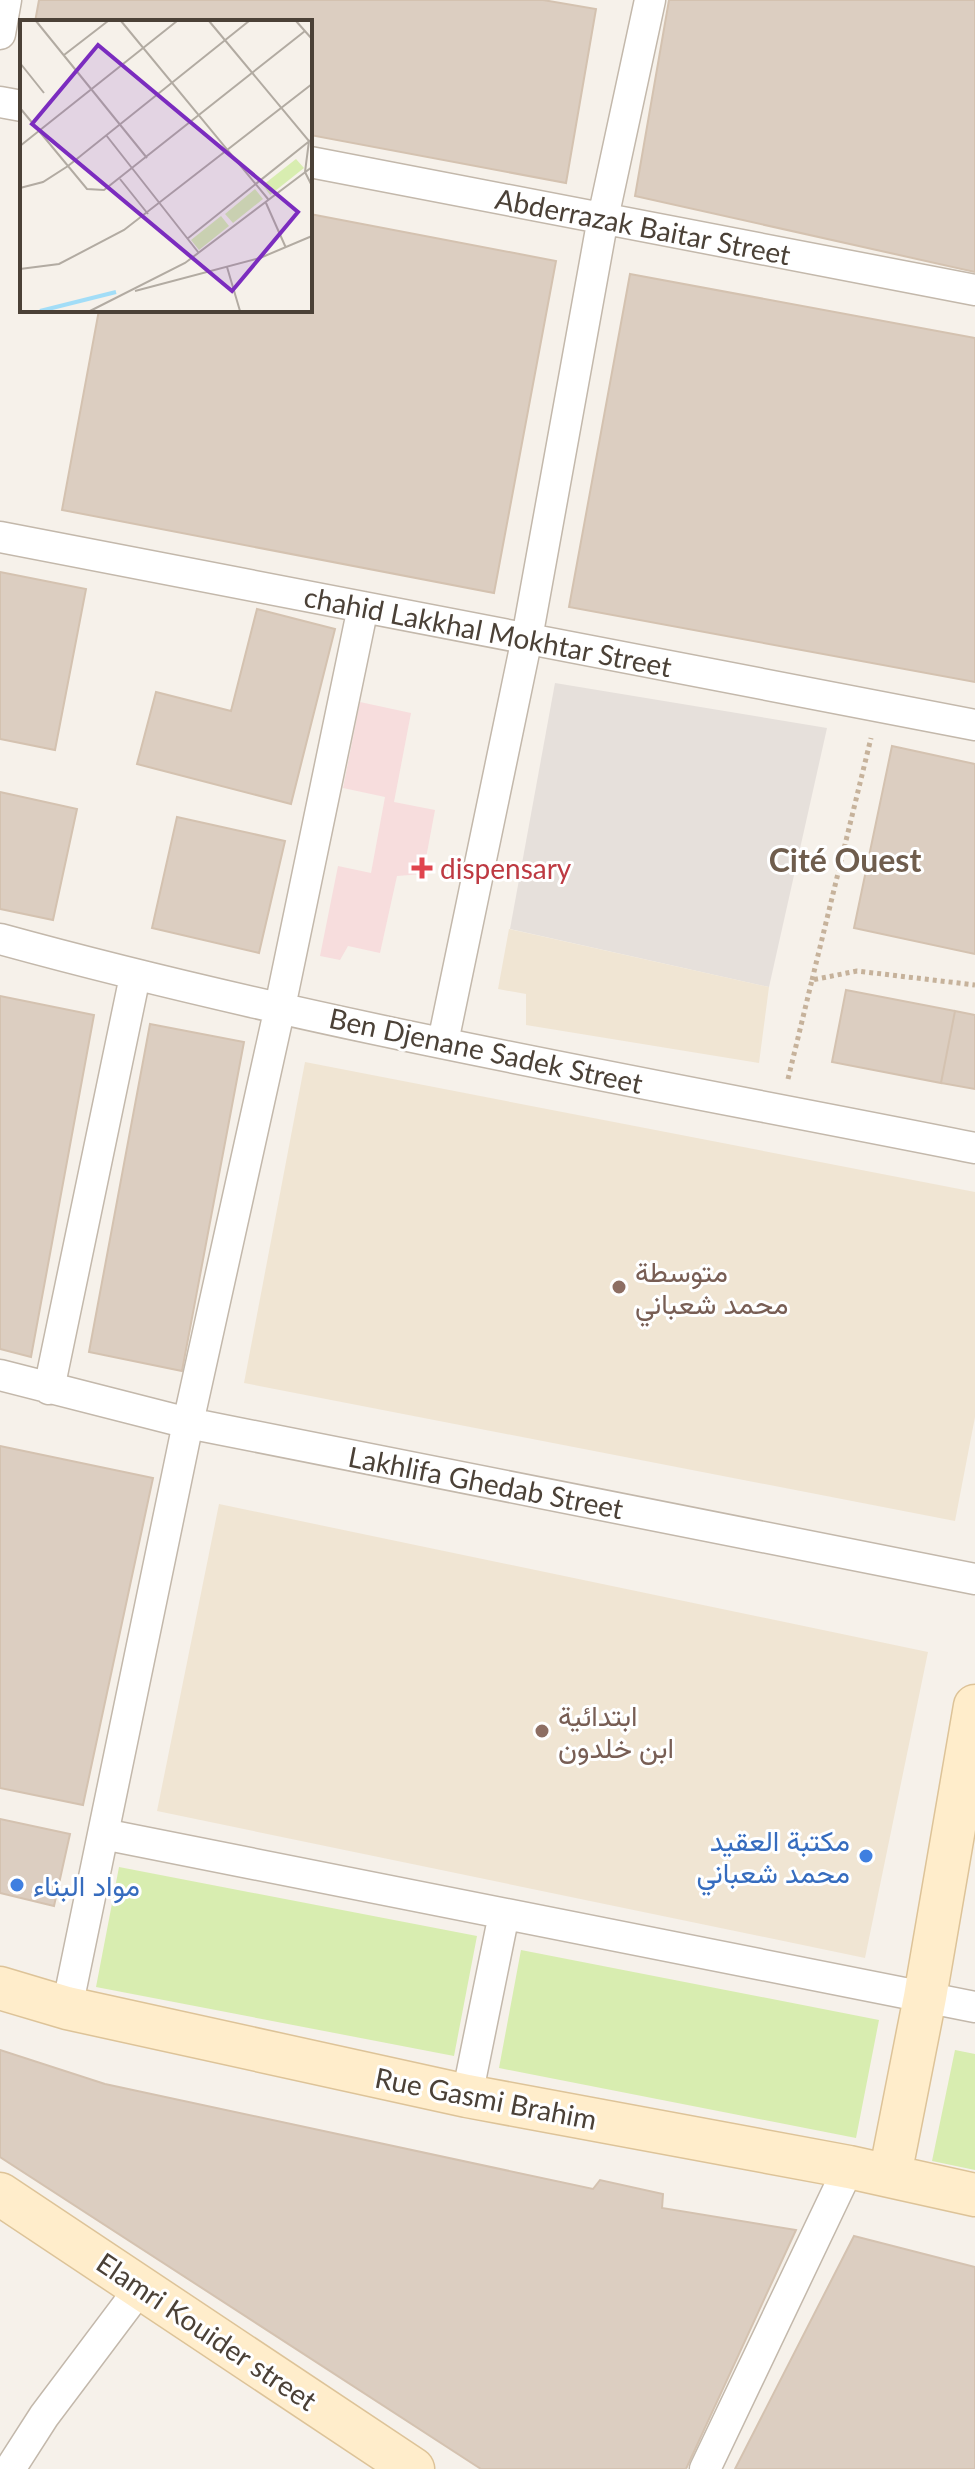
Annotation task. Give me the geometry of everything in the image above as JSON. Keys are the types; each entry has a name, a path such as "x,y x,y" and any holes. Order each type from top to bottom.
{"main road":[{"path":"890,2175 925,1997 975,1706"},
{"name":"Rue Gasmi Brahim","path":"0,1988 67,2008 467,2096 849,2167 975,2195"},
{"name":"Elamri Kouider street","path":"0,2194 413,2469"}],"street":[{"path":"0,34 6,0"},
{"path":"443,1042 527,638 603,218 650,0"},
{"path":"0,102 20,106"},
{"name":"Abderrazak Baitar Street","path":"312,162 975,290"},
{"name":"chahid Lakkhal Mokhtar Street","path":"0,537 975,725"},
{"path":"67,2008 188,1423 280,1007 363,607"},
{"name":"Ben Djenane Sadek Street","path":"0,939 135,976 443,1042 975,1148"},
{"path":"49,1389 135,976"},
{"name":"Lakhlifa Ghedab Street","path":"0,1375 188,1423 975,1579"},
{"path":"103,1834 975,2007"},
{"path":"467,2096 504,1914"},
{"path":"705,2469 849,2167"},
{"path":"10,2469 44,2416 141,2287"}],"path":[{"path":"781,1109 879,706"},
{"path":"812,980 857,971 975,985"}],"shaded area":[{"path":"555,683 827,728 769,987 510,929"},
{"path":"360,702 411,713 394,802 435,810 423,874 397,876 380,953 348,946 340,960 320,956 338,866 371,873 385,797 343,788"},
{"path":"509,929 769,987 759,1063 526,1025 526,994 498,989"},
{"name":"متوسطة محمد شعباني","path":"305,1062 975,1192 975,1417 955,1521 244,1383"},
{"name":"ابتدائية ابن خلدون","path":"219,1504 928,1652 865,1958 157,1811"}],"green space":[{"path":"119,1867 477,1936 454,2056 96,1987"},
{"path":"521,1950 879,2020 856,2138 499,2068"},
{"path":"955,2050 975,2054 975,2170 932,2161"}],"building":[{"path":"39,0 543,0 596,9 566,183 312,135 312,20 35,20"},
{"path":"669,0 975,0 975,272 635,196"},
{"path":"312,214 556,261 494,593 62,510 99,312 312,312"},
{"path":"630,274 975,338 975,682 569,607"},
{"path":"0,572 86,589 55,750 0,739"},
{"path":"257,609 335,629 291,804 137,764 156,692 231,711"},
{"path":"892,746 975,764 975,954 854,928"},
{"path":"0,792 77,809 53,920 0,909"},
{"path":"177,817 285,841 259,953 152,928"},
{"path":"846,990 955,1011 941,1083 832,1062"},
{"path":"0,996 94,1015 31,1357 0,1349"},
{"path":"955,1011 975,1015 975,1089 941,1083"},
{"path":"150,1024 244,1042 182,1371 89,1352"},
{"path":"0,1446 153,1478 83,1805 0,1788"},
{"path":"0,1819 70,1834 54,1906 0,1893"},
{"path":"0,2050 105,2084 593,2189 600,2180 663,2194 662,2208 796,2230 686,2469 481,2469 0,2157"},
{"path":"854,2236 975,2267 975,2469 735,2469"}],"place":[{"name":"dispensary","path":"422,868"},
{"name":"متوسطة محمد شعباني","path":"619,1287"},
{"name":"ابتدائية ابن خلدون","path":"542,1731"},
{"name":"مكتبة العقيد محمد شعباني","path":"866,1856"},
{"name":"مواد البناء","path":"17,1885"}],"district":[{"name":"Cité Ouest","path":"845,859"}]}
